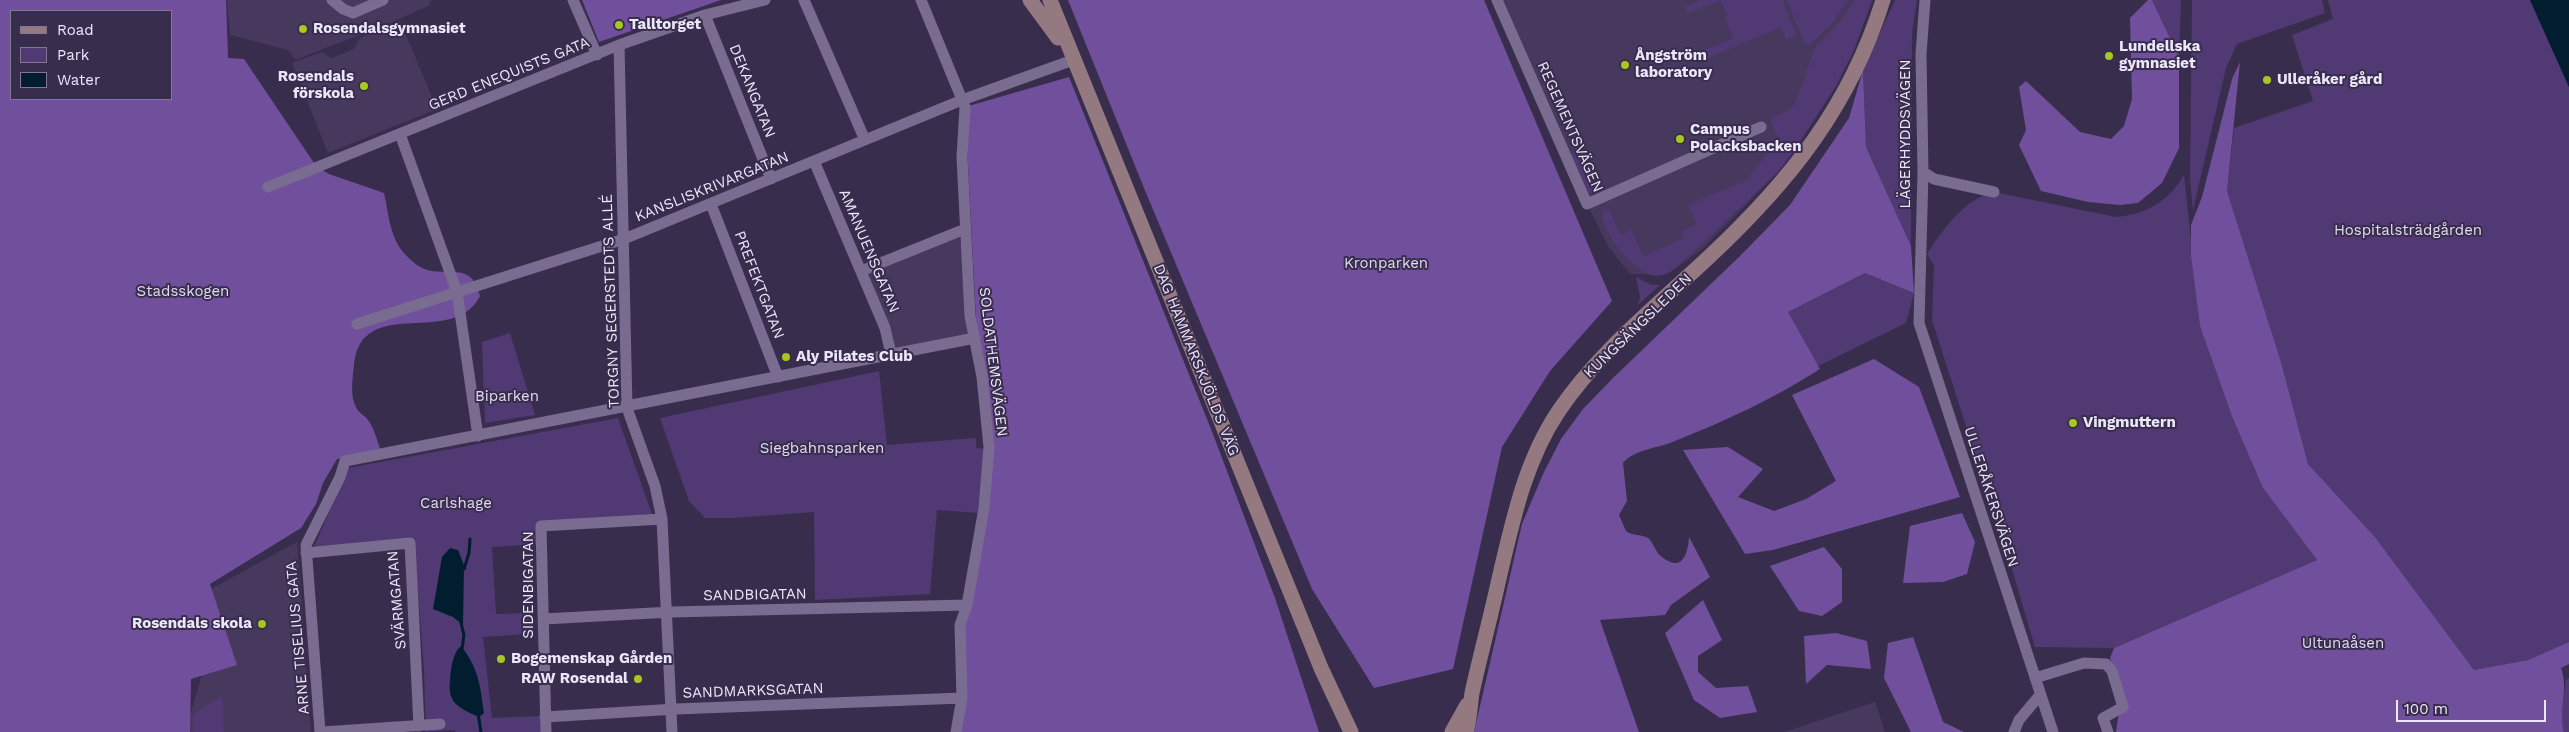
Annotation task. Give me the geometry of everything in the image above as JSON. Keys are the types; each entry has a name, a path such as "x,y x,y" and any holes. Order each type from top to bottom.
{"main road":[{"name":"DAG HAMMARSKJÖLDS VÄG","path":"1030,0 1071,56"},
{"name":"DAG HAMMARSKJÖLDS VÄG","path":"1050,0 1071,56 1321,668 1351,732"},
{"name":"KUNGSÄNGSLEDEN","path":"1466,732 1472,694 1519,498 1535,456 1557,413 1594,367 1737,230 1786,179 1845,92 1863,55 1883,0"},
{"name":"DAG HAMMARSKJÖLDS VÄG","path":"1321,668 1341,732"},
{"name":"KUNGSÄNGSLEDEN","path":"1452,732 1472,694"}],"street":[{"path":"332,0 338,7 353,13 383,0"},
{"path":"574,0 597,55"},
{"name":"GERD ENEQUISTS GATA","path":"268,187 619,45 705,15 765,0"},
{"path":"804,0 865,140"},
{"name":"SOLDATHEMSVÄGEN","path":"922,0 944,43 965,107 962,157 970,316 982,377 989,448 988,471 966,605 960,625 959,644 962,698 956,732"},
{"name":"REGEMENTSVÄGEN","path":"1497,0 1587,204 1760,128"},
{"name":"LÄGERHYDDSVÄGEN","path":"1921,268 1923,172 1921,97 1924,0"},
{"name":"DEKANGATAN","path":"705,15 771,179"},
{"name":"TORGNY SEGERSTEDTS ALLÉ","path":"619,45 627,408 655,486 662,519 672,732"},
{"name":"KANSLISKRIVARGATAN","path":"357,324 624,240 962,100 1040,72 1071,56"},
{"path":"400,134 457,292 478,436 975,338"},
{"name":"AMANUENSGATAN","path":"814,161 885,328 891,354"},
{"path":"1923,172 1934,179 1994,192"},
{"name":"PREFEKTGATAN","path":"711,204 778,377"},
{"path":"861,271 965,229"},
{"name":"ULLERÅKERSVÄGEN","path":"1921,268 1919,323 2053,732"},
{"name":"ARNE TISELIUS GATA","path":"322,732 306,545 340,477 345,461 478,436"},
{"name":"SIDENBIGATAN","path":"546,732 542,526 662,519"},
{"name":"SVÄRMGATAN","path":"306,553 410,543 419,726"},
{"name":"SANDBIGATAN","path":"544,619 666,612 966,605"},
{"path":"2036,678 2084,663 2106,664 2112,671 2123,707 2103,718 2108,732"},
{"path":"2014,732 2019,720 2040,695"},
{"name":"SANDMARKSGATAN","path":"545,717 671,709 962,698"},
{"path":"322,732 388,730 440,724"}],"shaded area":[{"name":"Rosendalsgymnasiet","path":"227,0 432,0 428,6 390,23 295,60 288,50 230,35"},
{"name":"Campus Polacksbacken","path":"1497,0 1872,0 1854,50 1836,86 1777,173 1701,250 1673,270 1649,274 1630,274 1608,246 1587,204"},
{"name":"Rosendals förskola","path":"400,21 437,109 328,153 292,63 322,52 331,58 354,49 360,38"},
{"path":"959,226 970,334 885,350 866,262"},
{"name":"Rosendals skola","path":"297,542 311,732 188,732 188,722 205,665 209,590"},
{"path":"1875,702 1885,732 1784,732"}],"green space":[{"name":"Stadsskogen","path":"0,0 226,0 228,58 244,59 316,166 329,174 384,193 392,231 403,252 424,269 468,275 477,286 480,296 467,311 450,319 391,325 374,331 361,343 354,364 353,399 357,409 372,426 381,452 337,459 323,483 316,504 301,528 210,584 237,665 191,679 190,732 0,732"},
{"name":"Talltorget","path":"582,0 721,0 599,42"},
{"name":"Kronparken","path":"1068,0 1484,0 1612,301 1550,371 1502,447 1453,669 1374,688 1312,589 1144,188"},
{"path":"1701,0 1784,0 1785,8 1797,36 1786,40 1781,27 1708,58 1705,50 1733,38 1724,16 1728,14 1720,1 1688,13 1685,7"},
{"path":"1787,0 1848,0 1834,21 1810,45 1805,45"},
{"path":"1854,0 1872,0 1854,50 1836,86 1794,151 1777,173 1673,270 1663,275 1654,276 1643,272 1635,266 1618,248 1605,227 1604,210 1608,208 1620,235 1631,230 1643,256 1684,238 1681,232 1697,224 1688,205 1741,182 1743,184 1767,154 1776,149 1779,141 1770,119 1789,109 1795,103 1816,46 1842,19"},
{"path":"1895,0 1917,0 1912,33 1911,246 1866,147 1863,70"},
{"path":"2148,0 2152,0 2179,58 2179,148 2162,183 2138,203 2120,205 2088,202 2041,191 2019,145 2026,130 2019,87 2026,81 2080,132 2111,139 2124,126 2132,99 2130,18"},
{"path":"2152,0 2181,0 2179,58 2178,58"},
{"path":"2192,0 2322,0 2325,13 2237,44 2226,68 2193,210 2190,180"},
{"name":"Hospitalsträdgården","path":"2328,0 2530,0 2569,87 2569,642 2528,660 2474,670 2375,537 2308,464 2281,362 2227,191 2234,128 2313,101 2292,35 2333,19"},
{"name":"Ultunaåsen","path":"2240,62 2227,191 2281,362 2308,464 2375,537 2474,670 2528,660 2569,642 2569,664 2561,668 2564,684 2562,724 2564,732 2116,732 2121,698 2110,658 2114,648 2317,560 2263,488 2232,416 2200,326 2191,255 2191,225 2202,197 2232,79"},
{"path":"1863,70 1866,147 1911,246 1914,293 1865,273 1788,312 1820,369 1785,390 1749,408 1675,441 1634,455 1623,463 1627,501 1619,515 1626,531 1648,538 1660,555 1675,563 1683,559 1689,537 1710,577 1671,605 1665,615 1600,620 1639,732 1474,732 1522,524 1543,474 1561,439 1583,409 1612,379 1740,256 1790,205 1849,118"},
{"path":"1069,77 1211,429 1275,598 1319,732 956,732 959,644 988,471 977,338 965,107"},
{"path":"1574,152 1580,165 1589,161 1599,185 1605,183 1604,186 1591,193 1588,191 1571,153"},
{"path":"2184,175 2200,326 2263,488 2317,560 2114,648 2035,647 1995,512 1932,320 1934,265 1927,254 1955,216 1973,201 1994,192 2116,217 2147,210 2156,205 2171,193"},
{"path":"1865,273 1914,293 1906,323 1818,366 1788,312"},
{"path":"1636,277 1652,285 1660,285 1638,305 1640,297"},
{"name":"Biparken","path":"510,333 535,415 485,423 482,342"},
{"path":"1874,359 1919,387 1960,497 1773,550 1745,554 1683,450 1728,447 1763,469 1738,497 1774,511 1806,499 1836,481 1792,395"},
{"name":"Siegbahnsparken","path":"879,371 887,445 976,438 976,448 987,449 980,513 937,510 930,594 815,600 814,512 734,518 705,518 689,501 660,418"},
{"name":"Carlshage","path":"618,418 652,514 543,523 544,544 492,547 496,614 529,613 530,634 483,637 492,718 541,716 542,732 455,732 455,730 426,732 424,670 414,541 314,547 348,468"},
{"path":"1962,513 1975,542 1967,574 1943,582 1903,583 1910,526"},
{"path":"1824,547 1842,569 1842,602 1822,616 1799,611 1770,566"},
{"path":"1703,600 1722,640 1698,656 1698,672 1716,688 1748,686 1757,712 1720,718 1694,700 1665,633"},
{"path":"1836,633 1867,641 1871,669 1827,665 1806,684 1804,636"},
{"path":"1913,637 1943,722 1964,732 1911,732 1884,678 1888,643"},
{"path":"2569,678 2569,732 2564,732 2561,718 2566,680"},
{"path":"222,696 224,732 193,732 193,714"}],"water":[{"path":"2530,0 2569,0 2569,87"},
{"path":"450,548 458,550 464,565 463,625 453,617 433,609 442,557"},
{"path":"461,646 472,662 478,678 484,713 479,717 462,709 453,700 451,695 452,664 455,654"}],"waterway":[{"path":"464,569 469,553 470,539"},
{"path":"461,623 464,635 462,649"},
{"path":"478,713 481,732"}],"place":[{"name":"Talltorget","path":"619,25"},
{"name":"Rosendalsgymnasiet","path":"303,29"},
{"name":"Lundellska gymnasiet","path":"2109,56"},
{"name":"Ångström laboratory","path":"1625,65"},
{"name":"Ulleråker gård","path":"2267,80"},
{"name":"Rosendals förskola","path":"364,86"},
{"name":"Campus Polacksbacken","path":"1680,139"},
{"name":"Aly Pilates Club","path":"786,357"},
{"name":"Vingmuttern","path":"2073,423"},
{"name":"Rosendals skola","path":"262,624"},
{"name":"Bogemenskap Gården","path":"501,659"},
{"name":"RAW Rosendal","path":"638,679"}]}
